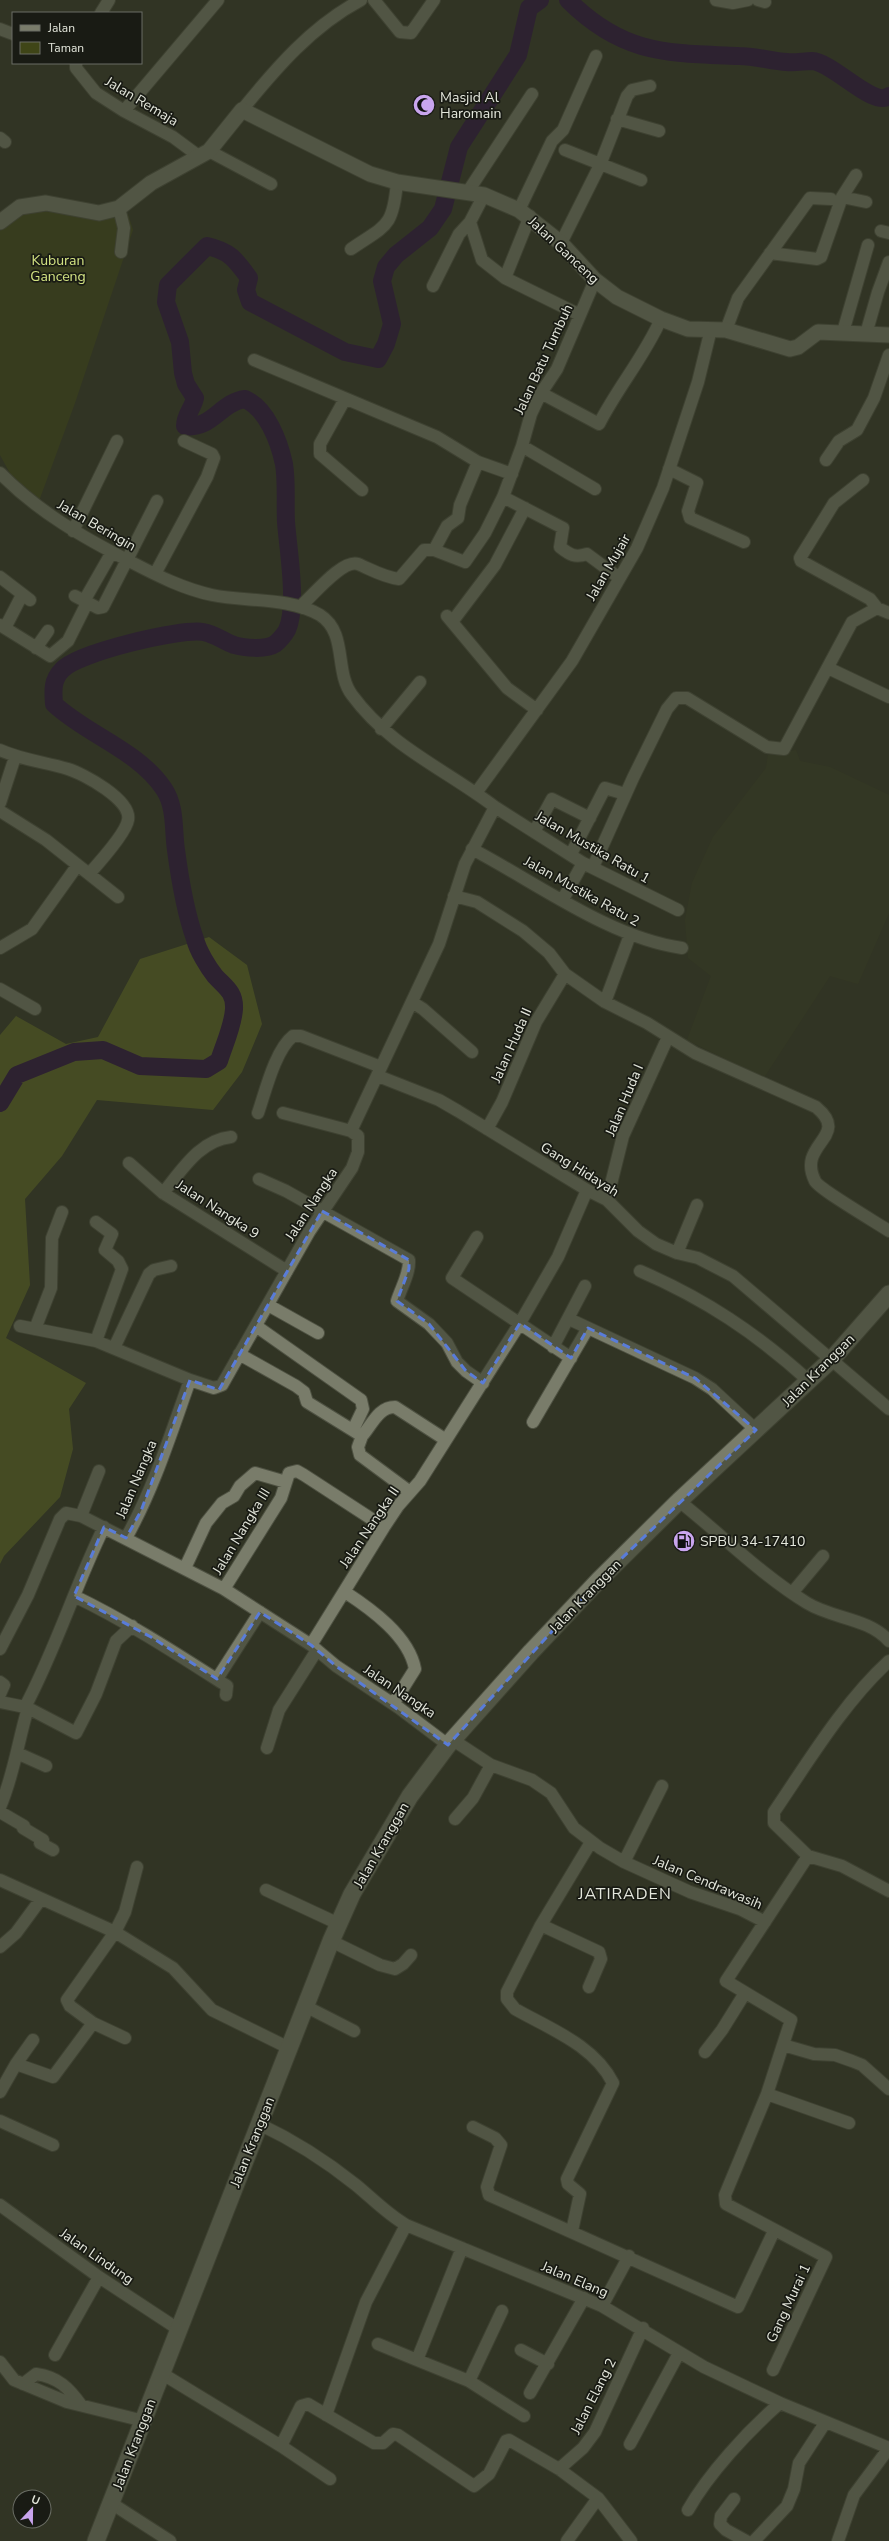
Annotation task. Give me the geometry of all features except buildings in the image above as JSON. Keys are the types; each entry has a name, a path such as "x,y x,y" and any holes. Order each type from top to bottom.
{"main road":[{"name":"Jalan Kranggan","path":"96,2541 338,1924 352,1894 410,1796 450,1742 531,1652 679,1501 832,1359 889,1294"}],"street":[{"path":"102,12 108,0"},
{"path":"124,111 217,0"},
{"path":"0,222 20,207 46,203 99,213 119,208 151,183 205,154 277,67 323,25 361,0"},
{"path":"377,1 400,32 406,34 411,33 434,0"},
{"path":"716,0 733,3 748,0"},
{"path":"0,29 12,34"},
{"path":"506,278 525,213 552,141 563,130 596,56"},
{"name":"Jalan Remaja","path":"76,64 76,68 96,92 124,111 205,154 271,184"},
{"path":"560,243 600,165 627,96 632,90 650,86"},
{"path":"461,192 532,94"},
{"name":"Jalan Ganceng","path":"242,110 370,174 397,182 484,195 525,213 560,243 595,280 617,297 661,319 688,329 726,330 790,349 798,347 814,334 843,332 889,335"},
{"path":"617,119 659,131"},
{"path":"565,150 641,180"},
{"path":"770,252 820,258 836,198 856,175"},
{"path":"351,249 386,225 393,214 397,182"},
{"path":"433,286 460,234 470,222 484,195"},
{"path":"726,330 738,298 810,198 836,198 866,202"},
{"path":"119,208 124,228 120,252"},
{"path":"470,222 482,260 506,278 580,315"},
{"path":"843,332 868,245"},
{"path":"866,334 878,292 889,262"},
{"name":"Jalan Batu Tumbuh","path":"434,550 465,562 485,533 503,497 512,474 531,414 541,393 557,369 595,280"},
{"path":"541,393 599,424 615,392 649,346 661,319"},
{"name":"Jalan Mujair","path":"476,793 572,661 618,577 637,548 646,529 669,469 698,382 711,329"},
{"path":"826,460 839,441 857,430 874,398 889,355"},
{"path":"254,360 437,437 478,462 512,474"},
{"path":"345,399 320,444 320,454 362,490"},
{"path":"73,531 117,441"},
{"path":"155,574 207,477 214,458 212,454 184,441"},
{"path":"522,446 595,489"},
{"path":"301,607 345,564 356,563 385,577 399,579 424,550 434,550 447,526 458,518 460,505 478,462"},
{"path":"669,469 697,483 688,511 690,518 744,542"},
{"name":"Jalan Beringin","path":"0,473 22,494 73,531 155,574 189,589 233,599 301,607 321,616 335,631 345,682 351,694 381,729"},
{"path":"863,480 834,503 800,558 801,561 870,599 886,611"},
{"path":"503,497 563,528 560,547 570,555 580,557 588,554 618,577"},
{"path":"82,600 98,608 102,607 125,559 157,501"},
{"path":"525,508 495,565 449,619 507,688 537,710"},
{"path":"0,578 26,597 3,627 50,656 68,641 82,600 112,552"},
{"path":"563,899 588,865 667,709 676,698 687,698 767,747 784,749 852,622 886,611"},
{"path":"36,648 48,631"},
{"path":"828,668 889,697"},
{"path":"381,729 420,682"},
{"name":"Jalan Mustika Ratu 1","path":"381,729 435,769 476,793 495,807 588,865 678,910"},
{"path":"0,750 15,757 69,770 117,796 127,812 128,820 104,859 89,874"},
{"path":"0,803 15,757"},
{"path":"571,854 605,788 625,794"},
{"path":"534,832 552,799 590,818"},
{"path":"282,1113 351,1131 439,944 454,896 472,849 495,807"},
{"path":"0,811 46,840 118,897"},
{"name":"Jalan Mustika Ratu 2","path":"472,849 630,935 661,945 682,948"},
{"path":"0,948 32,929 77,866"},
{"path":"454,896 476,902 523,931 549,953 565,974 605,1002 647,1023 668,1037 713,1062 816,1107 824,1114 830,1123 829,1131 813,1153 809,1165 816,1183 889,1231"},
{"path":"605,1002 630,935"},
{"name":"Jalan Huda II","path":"487,1129 502,1102 536,1022 565,974"},
{"path":"0,989 35,1009"},
{"path":"412,1002 423,1009 472,1052"},
{"name":"Gang Hidayah","path":"258,1114 269,1078 287,1042 292,1036 301,1036 380,1072 439,1100 587,1190 607,1200 638,1231 656,1244 677,1253 698,1258 733,1276 889,1409"},
{"name":"Jalan Huda I","path":"607,1200 623,1136 668,1037"},
{"name":"Jalan Nangka","path":"351,1131 358,1136 358,1152 352,1168 322,1211 219,1388 190,1380 159,1467 126,1538 224,1589 314,1647 336,1666 450,1742"},
{"name":"Jalan Nangka 9","path":"231,1137 217,1138 205,1145 164,1194 287,1271"},
{"path":"129,1163 164,1194"},
{"path":"259,1179 322,1211 409,1260 409,1269 403,1280 397,1301 439,1334 457,1362 484,1383"},
{"name":"Jalan Nangka II","path":"267,1748 279,1710 345,1592 384,1527 410,1492 484,1383 558,1256 587,1190"},
{"path":"677,1253 697,1206"},
{"path":"36,1329 51,1288 52,1238 62,1212"},
{"path":"96,1222 112,1234 105,1250 118,1260 122,1269 96,1341"},
{"path":"477,1237 452,1278 520,1323 553,1348 572,1358"},
{"path":"114,1348 149,1274 154,1270 171,1266"},
{"path":"640,1271 679,1288 735,1322 808,1382"},
{"path":"553,1348 570,1319 585,1286"},
{"path":"268,1305 318,1332"},
{"path":"570,1319 695,1378 712,1389 756,1430"},
{"path":"20,1326 96,1341 190,1380"},
{"path":"256,1326 361,1400 363,1408 358,1433 358,1447 360,1455 410,1492"},
{"path":"533,1422 572,1358 588,1328"},
{"path":"239,1354 304,1392 307,1402 358,1433"},
{"path":"358,1433 383,1410 395,1407 446,1440"},
{"path":"81,1516 99,1471"},
{"name":"Jalan Nangka III","path":"224,1589 281,1498 289,1473 297,1471 337,1495 384,1527"},
{"path":"185,1568 206,1523 222,1503 234,1496 249,1478 255,1473 264,1474 286,1482"},
{"path":"679,1501 770,1579 822,1611 869,1626 889,1641"},
{"path":"0,1649 28,1595 60,1519 66,1513 81,1516 126,1538"},
{"path":"0,1807 8,1788 27,1708 66,1622 74,1596 104,1527"},
{"path":"792,1593 823,1556"},
{"path":"345,1592 394,1629 414,1661 415,1669 393,1704"},
{"path":"74,1596 132,1626 227,1686 226,1695"},
{"path":"217,1680 260,1612"},
{"path":"0,1702 27,1708 76,1733 96,1694 116,1641 132,1626"},
{"path":"889,1661 877,1672 831,1729 774,1812 774,1823 808,1856 842,1866 889,1890"},
{"path":"0,1682 4,1685 0,1694"},
{"name":"Jalan Cendrawasih","path":"450,1742 491,1765 532,1780 552,1793 574,1828 591,1842 624,1862 709,1900 745,1912 765,1922 726,1981 791,2020 767,2094 724,2200 726,2204 734,2210 774,2231"},
{"path":"17,1753 46,1766"},
{"path":"455,1820 473,1798 491,1765"},
{"path":"624,1862 662,1786"},
{"path":"0,1812 24,1826 23,1828 43,1840 40,1844 54,1850"},
{"path":"572,2231 580,2194 568,2184 567,2179 613,2083 606,2068 585,2048 515,2009 506,1999 507,1992 541,1925 591,1842"},
{"path":"765,1922 808,1856"},
{"path":"125,2038 93,2023 70,2006 66,2000 115,1932 124,1912 137,1867"},
{"path":"0,1880 115,1932 173,1968 212,2010 289,2048"},
{"path":"266,1890 338,1924"},
{"path":"0,1947 16,1933 41,1899"},
{"path":"541,1925 599,1952 600,1959 589,1986"},
{"path":"331,1941 380,1965 395,1969 403,1964 411,1955"},
{"path":"704,2052 722,2030 744,1993"},
{"path":"305,2006 354,2031"},
{"path":"16,2064 53,2077 93,2023"},
{"path":"0,2092 16,2064 34,2040"},
{"path":"783,2045 814,2054 835,2055 862,2065 889,2089"},
{"path":"767,2094 848,2123"},
{"path":"0,2121 53,2145"},
{"name":"Jalan Elang","path":"259,2124 314,2155 356,2185 384,2212 406,2226 602,2306 643,2328 679,2353 780,2403 825,2423 889,2448"},
{"path":"473,2126 494,2138 501,2145 487,2187 489,2195 629,2256 738,2307 741,2304 774,2231"},
{"name":"Jalan Lindung","path":"0,2205 99,2277 178,2329"},
{"path":"326,2414 366,2302 406,2226"},
{"name":"Gang Murai 1","path":"773,2370 826,2257 774,2231"},
{"path":"417,2360 462,2248"},
{"path":"602,2306 629,2256"},
{"path":"55,2355 99,2277"},
{"path":"530,2393 548,2364 584,2298"},
{"path":"469,2381 502,2311"},
{"name":"Jalan Elang 2","path":"559,2469 583,2448 595,2432 643,2328"},
{"path":"378,2344 469,2381 524,2416"},
{"path":"521,2350 548,2364"},
{"path":"630,2444 679,2353"},
{"path":"0,2362 14,2380 23,2384 36,2374 47,2375 70,2389 81,2405 144,2421"},
{"path":"161,2373 282,2446 330,2478"},
{"path":"688,2510 735,2448 753,2427 780,2403"},
{"path":"282,2446 301,2406 308,2404 374,2443 383,2443 393,2434 398,2435 474,2486 489,2474 507,2440 559,2469 598,2498 631,2541"},
{"path":"754,2541 787,2506 794,2489 799,2462 825,2423"},
{"path":"838,2541 854,2495 889,2448"},
{"path":"567,2541 598,2498"},
{"path":"734,2499 721,2516 720,2524 726,2530 746,2541"},
{"path":"111,2504 170,2541"}],"highlighted area":[{"path":"322,1211 409,1260 409,1269 397,1301 429,1324 466,1371 483,1383 520,1323 571,1358 588,1328 695,1378 756,1430 599,1580 448,1745 336,1666 311,1645 260,1612 217,1679 151,1637 74,1596 104,1527 126,1538 141,1511 190,1380 219,1390"}],"shaded area":[{"path":"796,750 800,761 830,767 889,795 889,913 858,984 830,976 765,1076 754,1073 687,1040 711,976 688,958 685,920 692,883 713,837 766,768 768,755"}],"green space":[{"name":"Kuburan Ganceng","path":"56,207 97,217 128,214 133,230 75,403 39,501 12,477 0,455 0,231 17,213"},
{"path":"209,937 247,965 262,1024 242,1072 213,1110 97,1100 62,1156 25,1199 30,1285 6,1338 86,1383 69,1409 73,1449 60,1497 4,1556 0,1564 0,1035 16,1016 66,1044 98,1037 140,959"}],"waterway":[{"path":"0,1103 17,1075 74,1052 103,1050 140,1066 206,1069 219,1061 232,1022 234,1009 233,998 226,987 206,964 198,949 191,928 179,873 171,803 168,796 153,775 140,764 126,753 81,725 54,704 53,695 56,678 62,670 71,663 107,649 152,638 191,632 207,633 238,646 249,648 266,647 275,644 282,637 287,630 290,620 292,592 286,522 285,478 284,464 279,446 266,418 260,410 245,399 229,405 202,424 185,426 186,418 195,398 186,384 183,373 180,342 166,302 168,285 207,246 215,248 232,257 249,278 246,290 250,302 345,352 378,359 386,344 392,324 382,281 386,267 396,255 430,228 443,209 459,147 518,55 529,8 540,0"},
{"path":"568,0 588,18 608,32 647,48 690,54 745,56 787,62 812,61 821,63 873,96 882,98 889,96"}],"place":[{"name":"Masjid Al Haromain","path":"424,105"},
{"name":"SPBU 34-17410","path":"684,1541"}],"district":[{"name":"JATIRADEN","path":"625,1893"}]}
